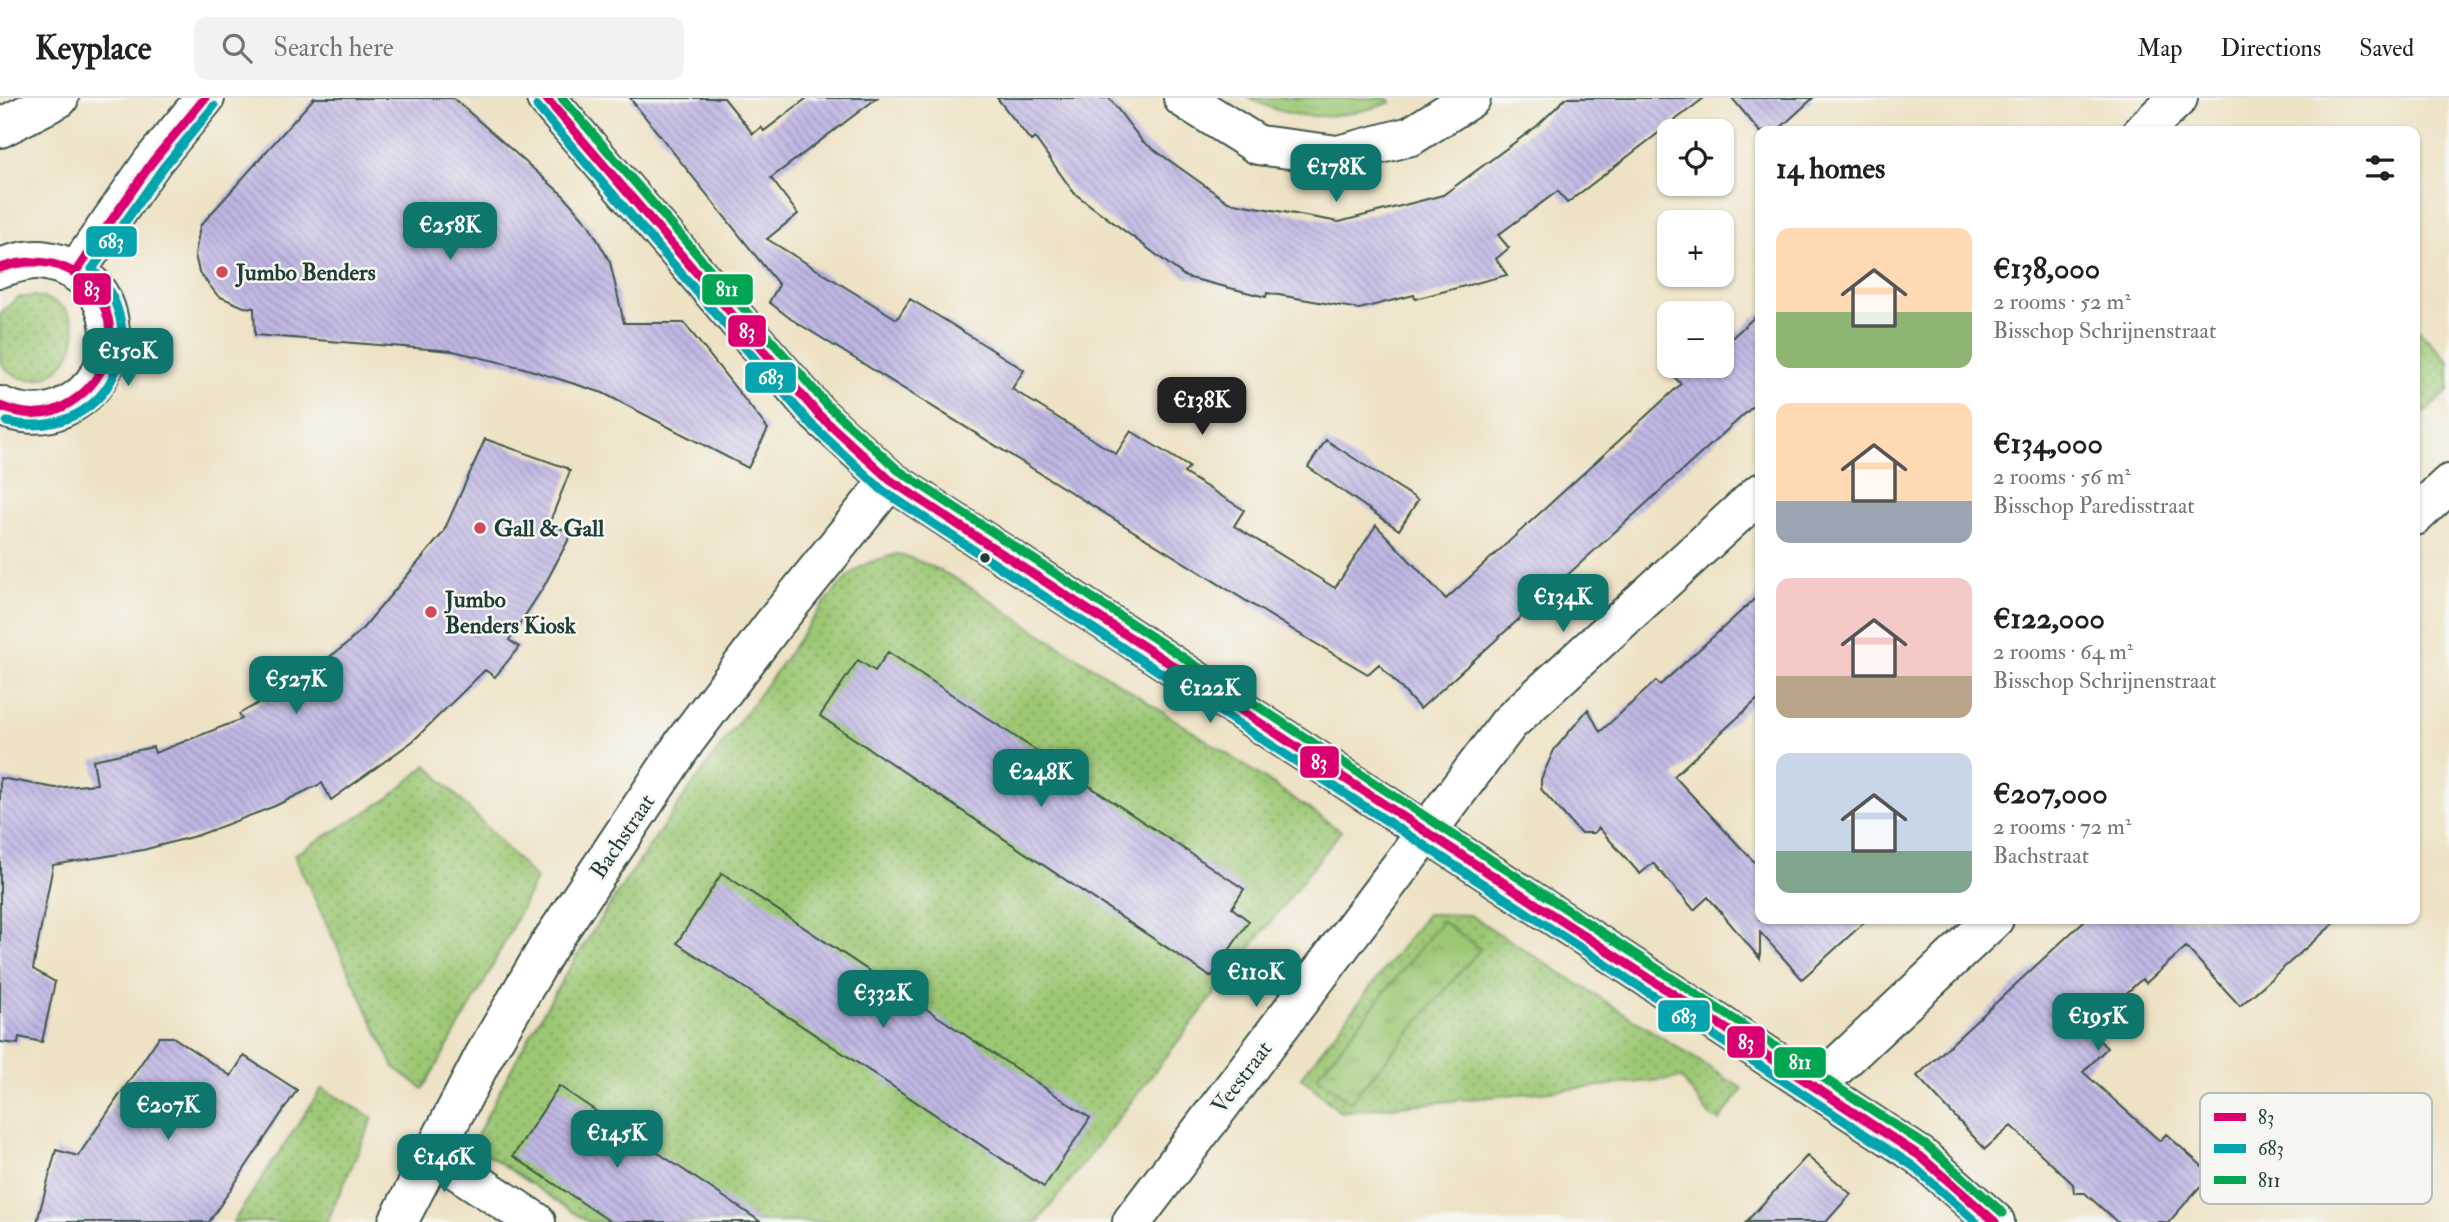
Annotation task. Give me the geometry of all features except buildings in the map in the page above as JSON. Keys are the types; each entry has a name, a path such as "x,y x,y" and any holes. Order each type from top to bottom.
{"street":[{"path":"0,128 59,98"},
{"path":"76,271 153,161 205,98"},
{"path":"546,98 818,414 890,480 1816,1086 1920,1156 1995,1222"},
{"path":"1183,98 1258,145 1338,155 1411,136 1471,98"},
{"path":"2148,126 2178,98"},
{"path":"0,268 22,261 47,261 76,271 92,286 106,309 112,335 108,362 96,384 77,401 53,412 28,414 1,409"},
{"name":"Bachstraat","path":"398,1222 435,1146 548,947 686,740 773,625 890,480"},
{"path":"2420,511 2449,484"},
{"name":"Veestraat","path":"1132,1222 1509,723 1755,498"},
{"path":"1816,1086 1988,924"},
{"path":"435,1146 536,1222"}],"green space":[{"path":"1250,98 1388,98 1391,102 1356,112 1320,116 1284,112"},
{"path":"34,296 60,305 73,321 75,339 68,357 55,371 38,379 19,377 0,362 0,314 17,298"},
{"path":"2420,331 2449,362 2449,390 2420,417"},
{"path":"897,554 935,568 972,588 1341,831 1038,1222 588,1222 479,1149 475,1140 506,1078 576,958 613,899 693,785 839,586 862,566"},
{"path":"427,765 536,879 483,985 423,1089 394,1067 294,855 389,798"},
{"path":"1427,914 1470,915 1743,1089 1719,1121 1710,1116 1681,1078 1340,1112 1301,1077"},
{"path":"1442,921 1480,949 1350,1102 1317,1076"},
{"path":"322,1088 373,1118 327,1222 233,1222"}],"transit line":[{"name":"83","path":"76,271 153,161 205,98"},
{"name":"83","path":"546,98 818,414 890,480 1920,1156 1995,1222"},
{"name":"811","path":"562,98 827,405 898,470 1927,1146 2003,1213"},
{"name":"683","path":"7,422 41,425 70,417 94,402 111,380 121,354 121,326 112,297 92,269 163,168 214,106"},
{"name":"683","path":"537,106 809,422 882,490 1913,1166 1976,1222"},
{"name":"83","path":"0,268 35,262 64,268 87,282 103,304 110,328 107,355 95,380 71,402 54,410 36,413 18,412 0,406"}],"place":[{"name":"Jumbo Benders","path":"222,272"},
{"name":"Gall & Gall","path":"480,528"},
{"name":"Jumbo Benders Kiosk","path":"431,612"}]}
